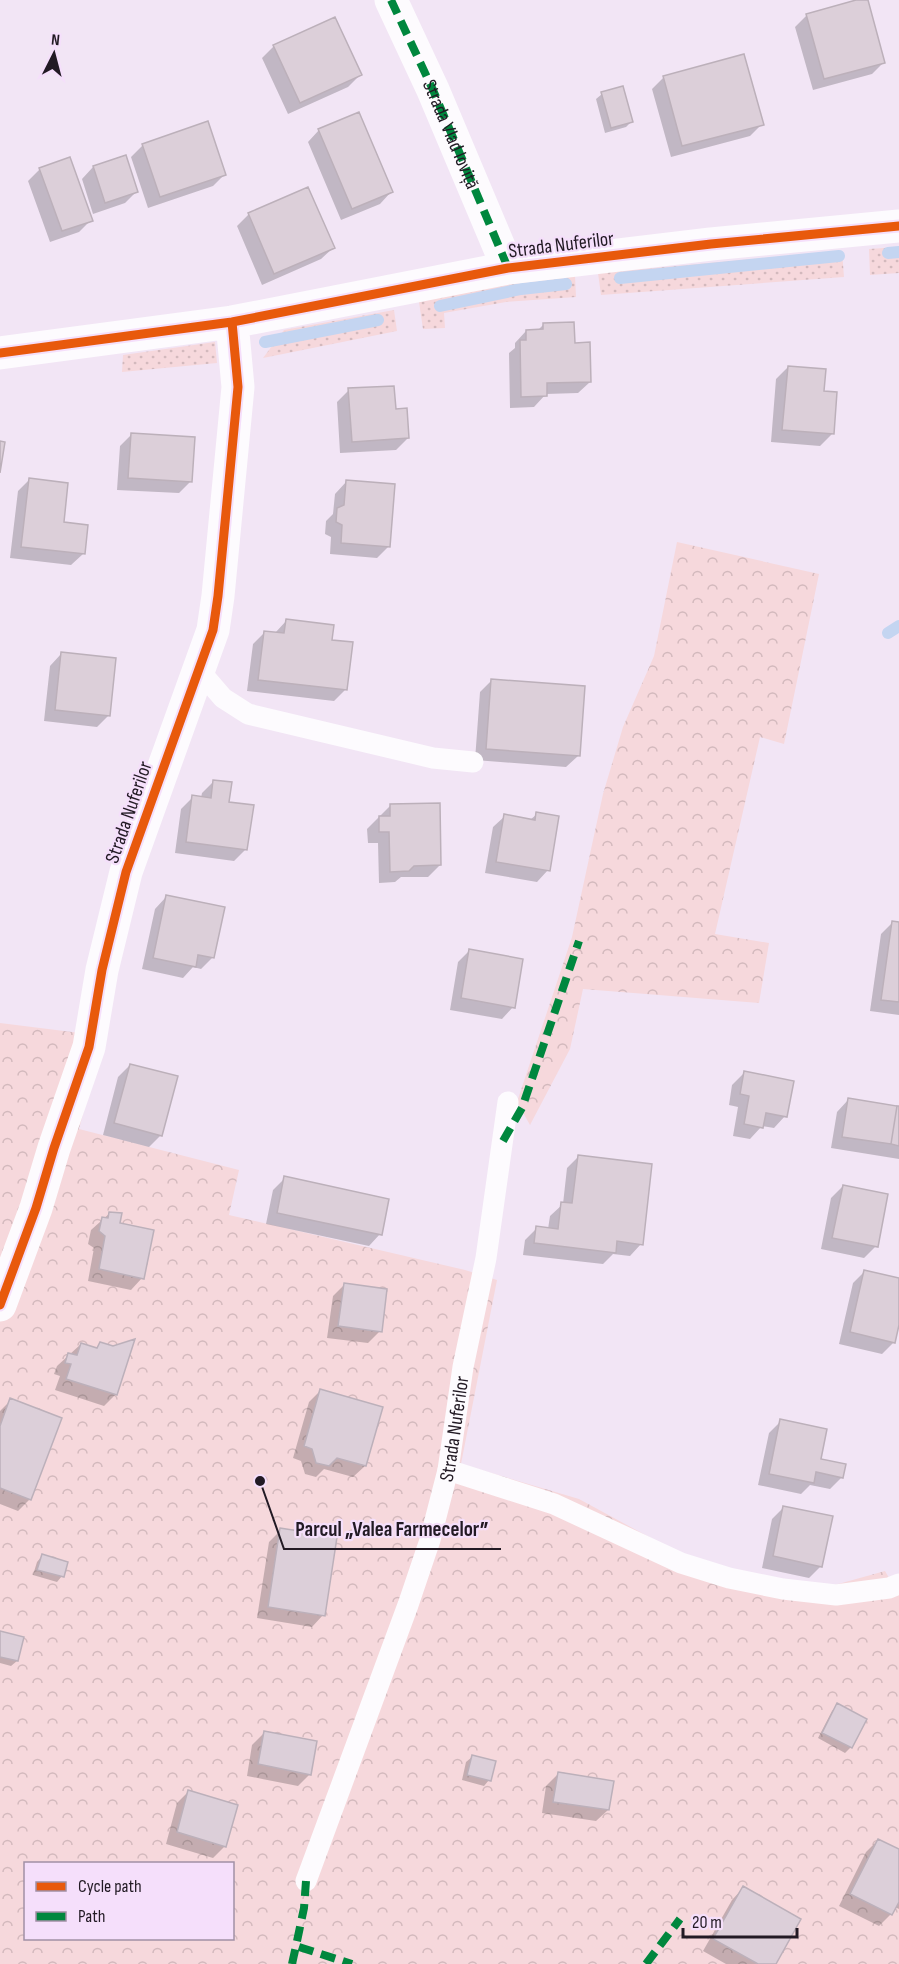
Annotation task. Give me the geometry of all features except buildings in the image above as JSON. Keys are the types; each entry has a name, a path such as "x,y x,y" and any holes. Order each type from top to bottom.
{"street":[{"name":"Strada Vlad Ioviță","path":"391,0 433,90 508,268"},
{"name":"Strada Nuferilor","path":"0,354 232,322 508,268 711,244 899,226"},
{"name":"Strada Nuferilor","path":"0,1305 36,1208 89,1047 102,970 126,872 213,630 238,387 232,322"}],"lane":[{"path":"198,669 223,698 248,714 433,758 473,762"},
{"name":"Strada Nuferilor","path":"306,1881 430,1540 448,1470 463,1367 486,1258 508,1102"},
{"path":"448,1470 554,1504 681,1563 729,1578 783,1589 836,1595 889,1588 899,1584"}],"green space":[{"path":"899,247 899,273 870,275 869,249"},
{"path":"842,251 844,277 601,295 598,273"},
{"path":"575,275 576,297 506,302 444,313 445,328 423,329 419,302 510,282"},
{"path":"394,310 397,331 263,358 284,330"},
{"path":"215,342 217,363 122,372 123,355"},
{"path":"677,542 819,574 784,744 760,737 715,934 769,943 759,1003 583,989 570,1049 530,1125 517,1102 572,937 603,794 623,727 654,656"},
{"path":"0,1023 104,1036 79,1129 239,1170 229,1215 465,1270 497,1280 461,1464 579,1499 673,1550 728,1573 831,1586 885,1571 899,1595 899,1964 0,1964"}],"waterway":[{"path":"888,253 899,252"},
{"path":"620,278 839,256"},
{"path":"440,306 521,289 566,284"},
{"path":"265,342 378,320"},
{"path":"888,633 899,626"}],"marked path":[{"path":"391,0 433,90 508,268"},
{"path":"503,1141 522,1108 579,941"},
{"path":"306,1881 304,1908 296,1946 352,1964"},
{"path":"646,1964 680,1919"},
{"path":"292,1964 296,1946"}],"cycle path":[{"path":"0,353 232,322 508,268 711,244 899,226"},
{"path":"0,1305 36,1208 89,1047 102,970 126,872 213,630 238,387 232,322"}],"place":[{"name":"Parcul „Valea Farmecelor”","path":"260,1481"}]}
